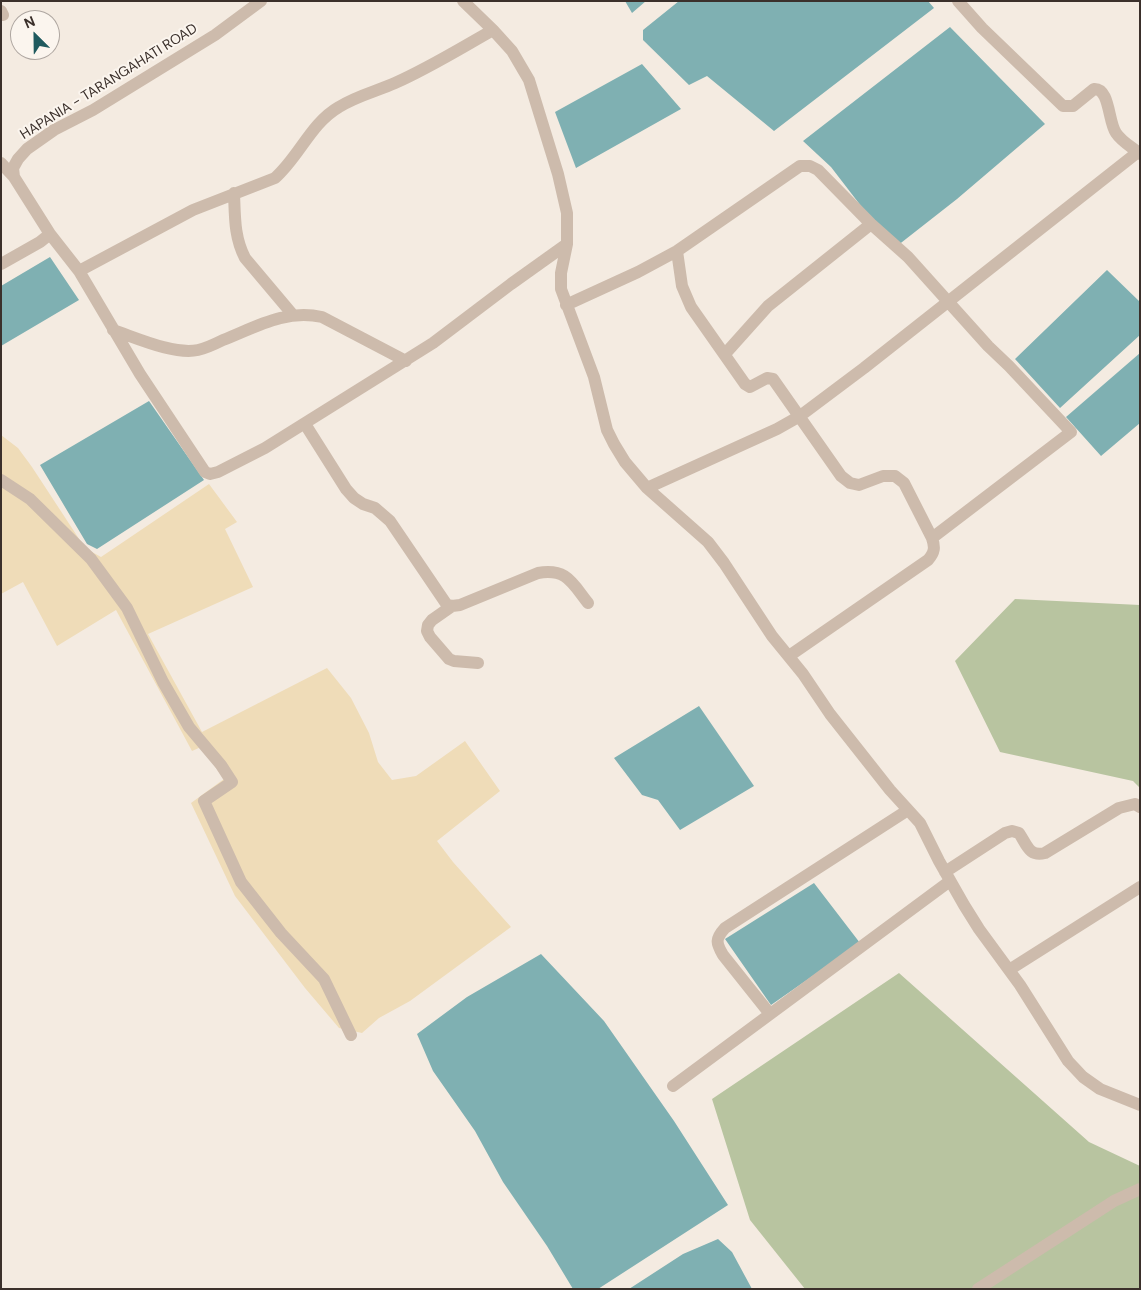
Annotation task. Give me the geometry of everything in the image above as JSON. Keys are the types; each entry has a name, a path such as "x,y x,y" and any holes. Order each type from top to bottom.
{"street":[{"name":"HAPANIA - TARANGAHATI ROAD","path":"14,178 13,168 27,149 54,130 93,110 214,35 261,1"},
{"path":"462,1 512,51 530,80 563,192 567,213 567,244 561,273 561,289 594,377 607,430 625,462 648,488 708,542 772,636 789,656 868,763 920,823 948,877 980,929 1035,1008 1068,1061 1083,1077 1100,1090 1140,1105"},
{"path":"648,488 777,429 800,416 1139,153 1119,138 1114,131 1107,101 1102,91 1094,89 1073,106 1063,106 982,28 958,1"},
{"path":"78,271 193,210 275,178 285,169 319,123 338,107 420,71 493,30"},
{"path":"1,163 14,178 50,234 78,271 140,374 205,472 210,474 218,472 265,448 433,343 567,244"},
{"path":"566,305 638,272 677,251 800,166 810,166 818,170 871,224 908,256 988,346 1071,432 932,538"},
{"path":"234,194 236,229 240,248 245,258 293,314"},
{"path":"725,354 768,306 871,224"},
{"path":"1,264 40,242 50,234"},
{"path":"677,251 682,286 686,298 745,384 750,387 767,378 773,379 841,476 850,483 859,485 883,476 895,476 904,483 935,547 928,560 789,656"},
{"path":"113,330 169,348 199,350 262,324 293,314 307,314 322,317 406,360"},
{"path":"305,424 346,489 363,504 383,513 390,521 447,605 460,605 550,571 561,573 588,603"},
{"path":"1,480 30,499 91,559 127,608 163,682 189,727 221,765 232,782 204,801 241,882 281,933 324,979 351,1035"},
{"path":"452,606 432,620 428,625 427,631 449,659 478,663"},
{"path":"673,1086 770,1014 1005,833 1012,831 1019,833 1032,852 1037,855 1119,808 1135,804 1140,807"},
{"path":"770,1014 723,955 717,944 718,935 725,928 908,810"},
{"path":"1009,970 1140,887"},
{"path":"978,1289 1114,1201 1140,1189"}],"green space":[{"path":"1015,599 1140,605 1140,788 1133,781 1000,752 955,661"},
{"path":"899,973 1089,1142 1140,1166 1140,1289 805,1289 750,1220 712,1099"}],"sand":[{"path":"1,435 18,448 85,548 101,557 209,484 237,522 225,529 253,587 148,634 202,732 327,668 351,698 369,733 378,762 392,780 416,776 465,741 500,791 437,841 453,862 511,927 410,1001 379,1018 362,1033 339,1028 305,988 235,896 191,803 224,779 201,747 192,751 116,610 57,646 23,582 1,594"}],"water":[{"path":"625,1 646,1 632,13"},
{"path":"679,1 928,1 934,8 774,131 707,76 689,85 643,40 643,30"},
{"path":"950,27 1045,124 957,199 897,246 881,232 831,167 803,141"},
{"path":"642,64 681,109 576,168 555,112"},
{"path":"50,257 79,300 1,346 1,286"},
{"path":"1107,270 1140,302 1140,335 1060,408 1015,359"},
{"path":"1140,353 1140,423 1101,456 1066,417"},
{"path":"149,401 204,480 97,549 87,544 40,465"},
{"path":"699,706 754,786 680,830 658,800 642,795 614,758"},
{"path":"814,883 860,943 771,1005 725,939"},
{"path":"541,954 604,1021 674,1121 728,1205 598,1289 573,1289 547,1246 503,1182 475,1131 433,1071 417,1034 467,997"},
{"path":"718,1239 732,1252 752,1289 629,1289 683,1254"}]}
